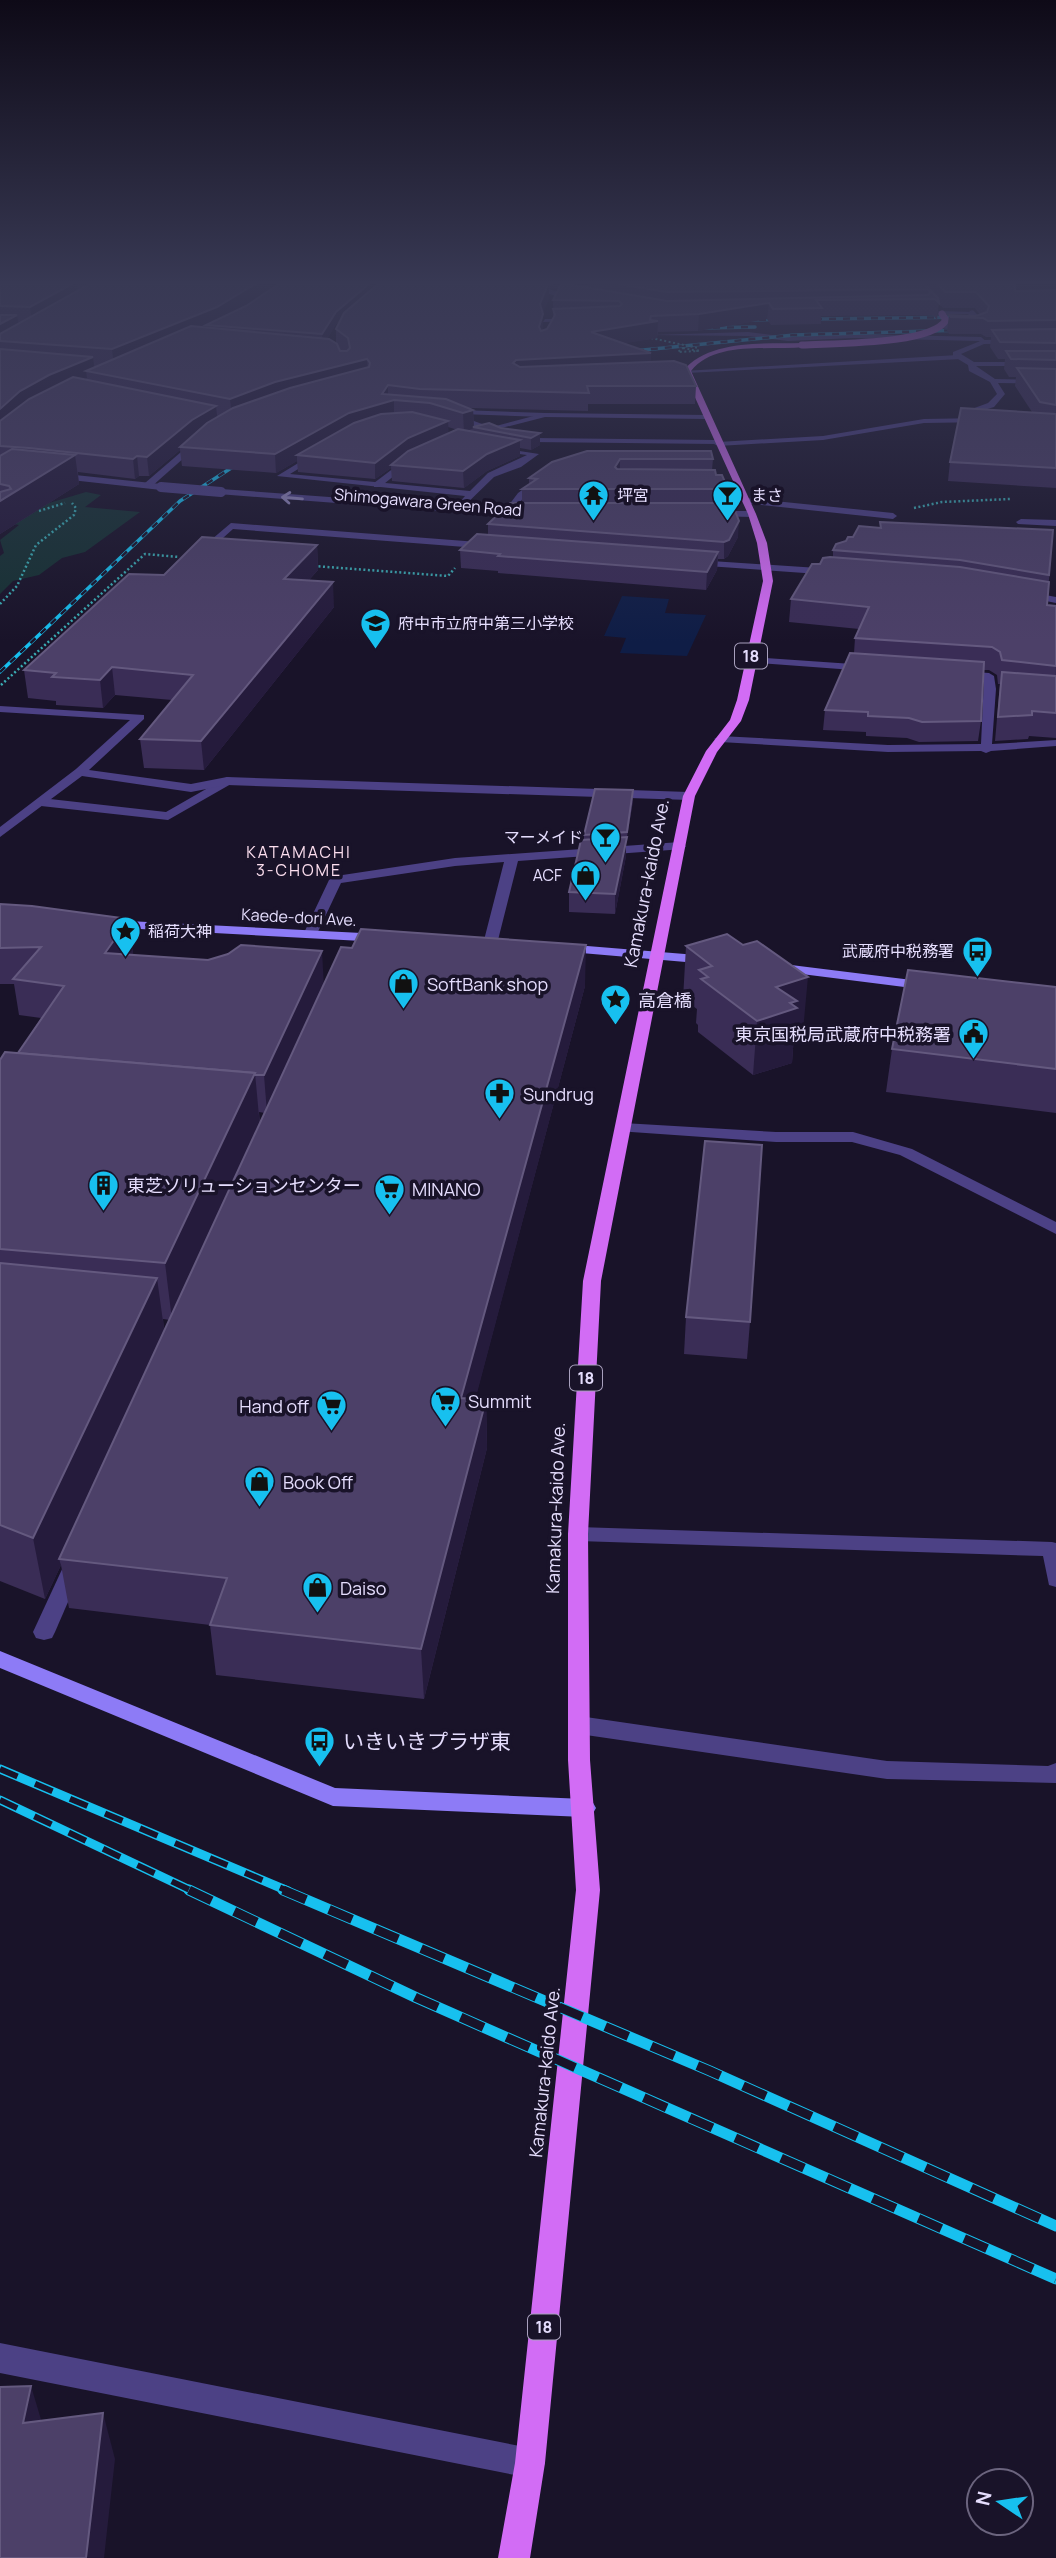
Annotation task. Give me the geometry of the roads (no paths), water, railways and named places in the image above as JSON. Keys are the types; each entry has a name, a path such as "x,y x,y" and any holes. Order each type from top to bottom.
{"main road":[{"name":"Kamakura-kaido Ave.","path":"514,2558 530,2463 588,1890 579,1760 578,1534 592,1281 689,796 720,739 735,721 743,700 768,581 762,542 752,514 733,483 700,403"}],"street":[{"path":"963,419 967,413 992,403"},
{"path":"706,417 444,413 505,435 597,446 823,438 924,421 995,420"},
{"path":"465,436 545,415"},
{"path":"148,485 197,442 207,438"},
{"path":"457,510 491,475 518,465 536,454 482,446"},
{"path":"331,448 281,476 472,494"},
{"path":"377,485 403,463 415,458"},
{"path":"50,475 220,492 533,514"},
{"path":"507,513 522,495 548,476"},
{"path":"746,501 894,516"},
{"path":"697,514 752,514"},
{"path":"1021,522 1056,523"},
{"path":"195,558 231,526 504,547"},
{"path":"679,561 847,573"},
{"path":"1017,593 1056,600"},
{"path":"750,660 876,669"},
{"path":"951,674 989,676 991,689 986,750"},
{"path":"991,689 1004,690"},
{"path":"0,709 140,717 80,772 0,833"},
{"path":"720,739 853,748 986,750 1056,743"},
{"path":"80,772 191,788 227,780 689,796"},
{"path":"41,802 168,816 227,780"},
{"path":"310,935 337,880 455,862 680,846"},
{"path":"490,944 512,858"},
{"name":"Kaede-dori Ave.","path":"93,923 392,939"},
{"path":"544,947 721,961"},
{"path":"761,966 949,988"},
{"path":"623,1128 776,1138 853,1137 906,1152 1056,1228"},
{"path":"578,1534 1052,1549 1056,1580"},
{"path":"44,1632 81,1550"},
{"path":"0,1659 333,1797 584,1808"},
{"path":"579,1725 887,1770 1056,1772"},
{"path":"0,2358 530,2463"}],"water":[{"path":"622,596 669,599 665,613 706,615 687,656 620,653 626,638 604,636"}],"railway":[{"path":"0,672 180,501 242,461"},
{"path":"0,1769 288,1891"},
{"path":"0,1800 192,1891"},
{"path":"189,1890 417,1998 1056,2279"},
{"path":"283,1890 710,2071 1056,2226"}],"place":[{"name":"坪宮","path":"594,522"},
{"name":"まさ","path":"728,522"},
{"name":"府中市立府中第三小学校","path":"375,650"},
{"name":"マーメイド","path":"606,864"},
{"name":"ACF","path":"585,902"},
{"name":"稲荷大神","path":"125,958"},
{"name":"武蔵府中税務署","path":"977,978"},
{"name":"SoftBank shop","path":"404,1011"},
{"name":"高倉橋","path":"615,1027"},
{"name":"東京国税局武蔵府中税務署","path":"974,1061"},
{"name":"Sundrug","path":"500,1121"},
{"name":"東芝ソリューションセンター","path":"104,1212"},
{"name":"MINANO","path":"389,1216"},
{"name":"Summit","path":"445,1428"},
{"name":"Hand off","path":"332,1433"},
{"name":"Book Off","path":"260,1509"},
{"name":"Daiso","path":"317,1615"},
{"name":"いきいきプラザ東","path":"320,1768"}],"district":[{"name":"KATAMACHI 3-CHOME","path":"299,861"}]}
